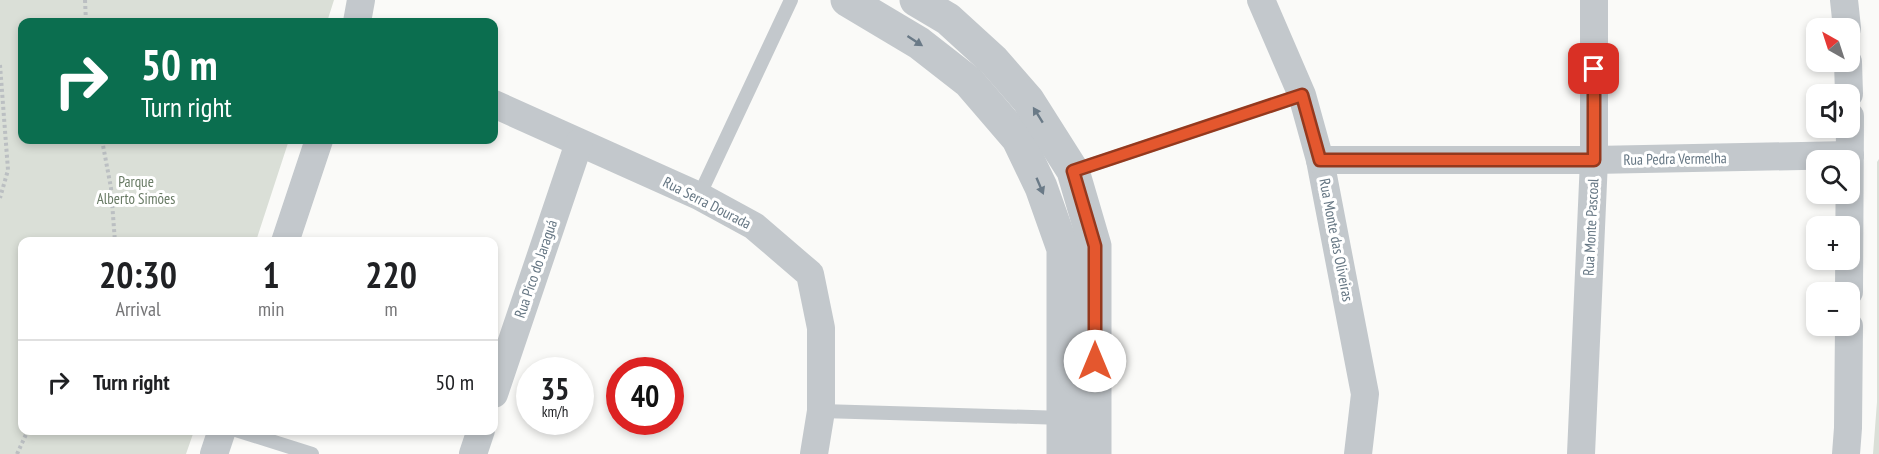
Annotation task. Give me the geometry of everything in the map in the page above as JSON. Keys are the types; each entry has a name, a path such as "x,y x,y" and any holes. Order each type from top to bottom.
{"street":[{"path":"358,18 361,0"},
{"path":"847,0 879,8 919,43 969,81 1018,139 1041,187 1063,249 1064,454"},
{"path":"916,0 948,19 994,61 1028,100 1073,171 1095,246 1095,454"},
{"name":"Rua Monte das Oliveiras","path":"1261,0 1302,95 1320,160 1365,394 1358,454"},
{"name":"Rua Monte Pascoal","path":"1581,454 1594,160 1594,0"},
{"path":"1844,0 1846,18"},
{"name":"Rua Serra Dourada","path":"498,106 699,196 754,226 810,274 821,328 821,411 814,454"},
{"name":"Rua Pico do Jaraguá","path":"498,382 579,143"},
{"path":"287,237 318,144"},
{"name":"Rua Pedra Vermelha","path":"1320,160 1594,160 1806,156"},
{"path":"1849,282 1850,204"},
{"path":"1846,454 1849,336"},
{"path":"214,454 220,435"},
{"path":"473,454 479,435"}],"lane":[{"path":"699,196 791,0"},
{"path":"1073,171 1302,95"},
{"path":"821,411 1064,418"},
{"path":"252,435 312,454"}],"path":[{"path":"84,0 86,18"},
{"path":"0,65 8,170 0,198"},
{"path":"103,144 111,188 114,237"},
{"path":"17,454 26,435"}],"green space":[{"name":"Parque Alberto Simões","path":"0,0 334,0 328,18 18,18 18,144 288,144 257,237 18,237 18,435 193,435 186,454 0,454"},
{"path":"1879,159 1879,454 1873,454 1877,402 1877,162"}],"route":[{"path":"1095,361 1095,246 1073,171 1302,95 1320,160 1594,160 1594,69"}]}
